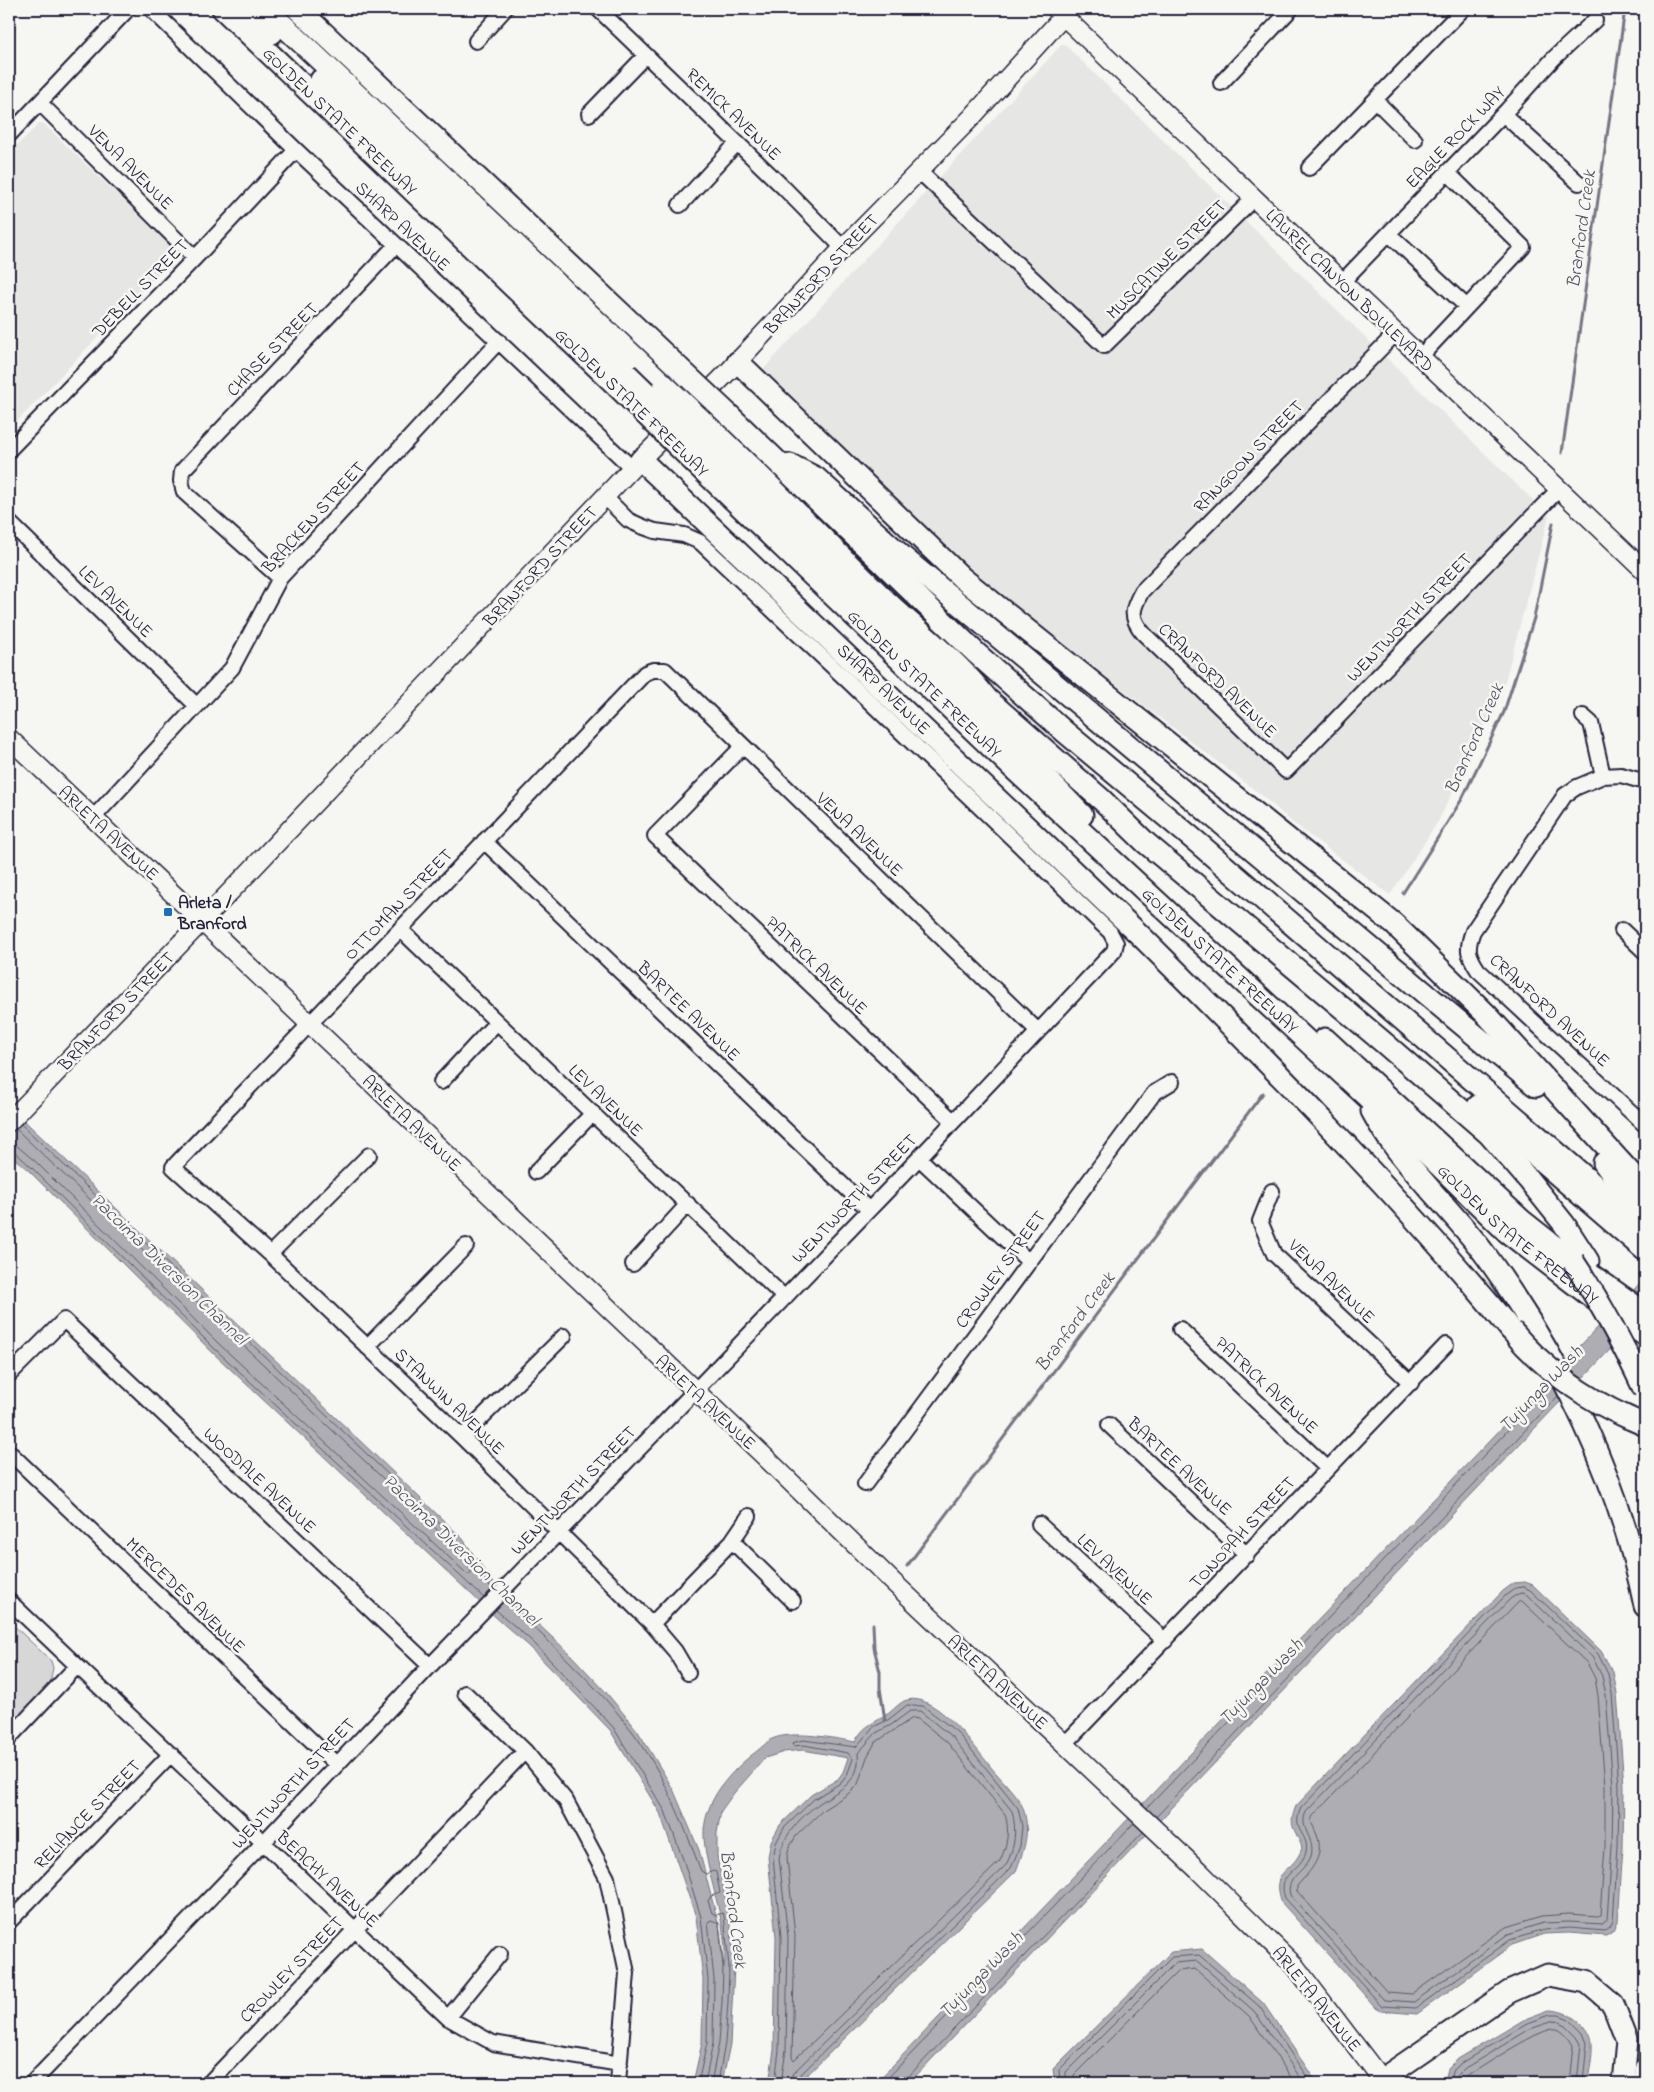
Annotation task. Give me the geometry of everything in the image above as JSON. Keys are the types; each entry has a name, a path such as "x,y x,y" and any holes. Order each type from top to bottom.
{"highway":[{"name":"GOLDEN STATE FREEWAY","path":"223,9 622,380 702,446 1014,769 1404,1131 1506,1231 1612,1301 1643,1326"},
{"path":"247,9 622,380"},
{"path":"266,9 664,385 702,446 983,714 1077,809 1521,1220 1584,1270 1612,1301"},
{"path":"298,9 730,416 976,653 1065,732 1198,843 1643,1242"},
{"path":"738,362 962,578 1394,924 1487,1015 1645,1189"},
{"path":"702,446 839,553 884,599 1080,773 1643,1242"},
{"path":"772,456 816,478 904,558 1538,1087 1617,1178 1645,1218"},
{"path":"636,464 1210,1005 1319,1114 1402,1205 1527,1348 1564,1382 1584,1396 1637,1421"},
{"path":"972,679 986,699 1102,800 1146,843 1383,1042 1489,1134 1546,1201 1581,1261 1592,1290 1628,1354 1645,1391"},
{"path":"1047,779 1061,787 1140,852 1479,1144 1518,1187 1553,1231 1604,1283 1645,1359"},
{"path":"1359,1091 1390,1142 1486,1256 1535,1330 1555,1366 1589,1434 1622,1519 1645,1606"},
{"path":"1383,2081 1509,1992 1548,1975 1587,1982 1614,2004 1627,2040 1623,2083"},
{"path":"1644,2083 1645,2070"}],"main road":[{"name":"BRANFORD STREET","path":"14,1117 636,464 738,362 844,248 972,117 1063,11"},
{"name":"LAUREL CANYON BOULEVARD","path":"1063,11 1254,198 1645,571"},
{"name":"ARLETA AVENUE","path":"9,738 1128,1804 1295,1966 1383,2081"}],"street":[{"path":"9,135 128,9"},
{"name":"SHARP AVENUE","path":"151,9 296,150 499,342 636,464"},
{"path":"476,41 505,9"},
{"name":"REMICK AVENUE","path":"598,9 844,248"},
{"path":"1221,83 1291,9"},
{"path":"1309,168 1462,9"},
{"name":"EAGLE ROCK WAY","path":"1343,281 1554,58 1595,20"},
{"path":"588,114 646,55"},
{"path":"1375,100 1415,140"},
{"name":"VENA AVENUE","path":"40,103 195,258"},
{"path":"1503,114 1579,183"},
{"path":"680,205 737,143"},
{"name":"DEBELL STREET","path":"9,450 195,258 296,150"},
{"name":"MUSCATINE STREET","path":"919,171 1104,346 1254,198"},
{"path":"1420,357 1523,247 1447,172"},
{"path":"1389,234 1467,307"},
{"name":"CHASE STREET","path":"280,578 184,492 181,481 182,471 396,245"},
{"name":"RANGOON STREET","path":"1133,611 1142,591 1396,333"},
{"name":"BRACKEN STREET","path":"93,818 232,668 280,578 499,342"},
{"name":"WENTWORTH STREET","path":"1286,771 1559,489"},
{"name":"SHARP AVENUE","path":"605,497 628,520 655,531 684,535 700,542 1058,881 1110,932 1116,942"},
{"name":"LEV AVENUE","path":"9,522 197,706"},
{"name":"CRANFORD AVENUE","path":"1133,611 1134,620 1144,634 1286,771"},
{"name":"VENA AVENUE","path":"653,670 665,670 1038,1032"},
{"name":"OTTOMAN STREET","path":"173,1167 645,673 653,670"},
{"path":"1583,716 1591,723 1603,776 1621,776 1645,782"},
{"name":"PATRICK AVENUE","path":"743,746 655,836 953,1121"},
{"name":"CRANFORD AVENUE","path":"1603,776 1577,787 1565,795 1473,931 1468,943 1470,957 1478,970 1645,1125"},
{"name":"BARTEE AVENUE","path":"484,841 868,1209"},
{"name":"LEV AVENUE","path":"400,929 785,1298"},
{"path":"1622,930 1645,952"},
{"name":"WENTWORTH STREET","path":"32,2083 1112,955 1116,942"},
{"path":"441,1082 497,1022"},
{"name":"CROWLEY STREET","path":"864,1484 1154,1093 1172,1082"},
{"path":"536,1172 592,1113"},
{"path":"270,1254 369,1155"},
{"path":"919,1158 1028,1261"},
{"name":"STANWIN AVENUE","path":"173,1167 270,1254 462,1437 652,1624 675,1651 688,1673"},
{"name":"VENA AVENUE","path":"1272,1192 1260,1221 1274,1254 1411,1383"},
{"path":"633,1264 688,1204"},
{"path":"367,1347 466,1246"},
{"name":"WOODALE AVENUE","path":"9,1375 64,1320 430,1666"},
{"name":"PATRICK AVENUE","path":"1180,1329 1328,1469"},
{"path":"462,1437 564,1336"},
{"name":"TONOPAH STREET","path":"1065,1744 1446,1345"},
{"name":"BARTEE AVENUE","path":"1109,1425 1247,1555"},
{"name":"MERCEDES AVENUE","path":"9,1452 337,1765"},
{"path":"652,1624 732,1541 750,1516"},
{"name":"LEV AVENUE","path":"1039,1524 1165,1641"},
{"path":"732,1541 793,1601"},
{"name":"BEACHY AVENUE","path":"9,1601 448,2018 493,2042 620,2064"},
{"path":"9,1738 78,1666"},
{"path":"466,1693 525,1751 566,1802 607,1878 627,1973 618,2083"},
{"name":"CROWLEY STREET","path":"208,2083 525,1751"},
{"name":"RELIANCE STREET","path":"9,1922 171,1754"},
{"path":"448,2018 500,1954"}],"shaded area":[{"path":"1063,43 1549,516 1504,685 1439,820 1390,895 1293,823 1264,797 997,594 760,373"},
{"path":"40,123 44,124 176,253 9,430 9,153"},
{"path":"9,1621 51,1661 53,1668 50,1683 9,1727"}],"water":[{"name":"Pacoima Diversion Channel","path":"9,1106 463,1539 491,1580 570,1654 605,1691 637,1730 673,1789 699,1850 720,1930 724,1968 724,1937 704,1838 708,1812 713,1800 728,1777 772,1739 780,1736 801,1735 855,1742 858,1736 872,1723 904,1701 918,1700 930,1704 942,1712 965,1735 1021,1804 1025,1816 1026,1840 1016,1871 799,2083 769,2083 774,2050 776,1937 768,1857 771,1841 780,1825 811,1795 838,1779 843,1772 848,1758 803,1750 784,1752 765,1758 721,1811 717,1833 717,1855 731,1928 734,1967 730,2044 722,2083 693,2083 702,2043 703,1979 696,1917 660,1813 610,1730 529,1646 212,1352 28,1170 9,1154"},
{"name":"Tujunga Wash","path":"1645,1278 1645,1313 909,2083 876,2083"},
{"path":"1525,1582 1533,1585 1601,1651 1613,1672 1617,1693 1624,1786 1623,1847 1618,1922 1614,1931 1606,1936 1569,1933 1544,1934 1512,1945 1417,2014 1381,2011 1376,2008 1280,1901 1278,1882 1280,1876 1294,1862 1302,1848 1293,1828 1293,1813 1296,1806 1503,1591 1514,1583"},
{"path":"1202,1949 1263,2003 1317,2083 1055,2083 1053,2069 1171,1952"},
{"path":"1549,2010 1570,2015 1583,2024 1591,2037 1592,2049 1588,2083 1444,2083 1448,2069 1458,2059 1525,2019"}],"pier":[{"path":"498,1583 511,1595 491,1616 479,1604"}],"waterway":[{"name":"Branford Creek","path":"1562,453 1625,9"},
{"name":"Branford Creek","path":"1403,893 1462,799 1504,712 1534,618 1553,523"},
{"name":"Branford Creek","path":"907,1566 1263,1093"},
{"name":"Branford Creek","path":"873,1624 874,1648 880,1672 880,1688 885,1720"}],"place":[{"name":"Arleta / Branford","path":"168,912"}]}
